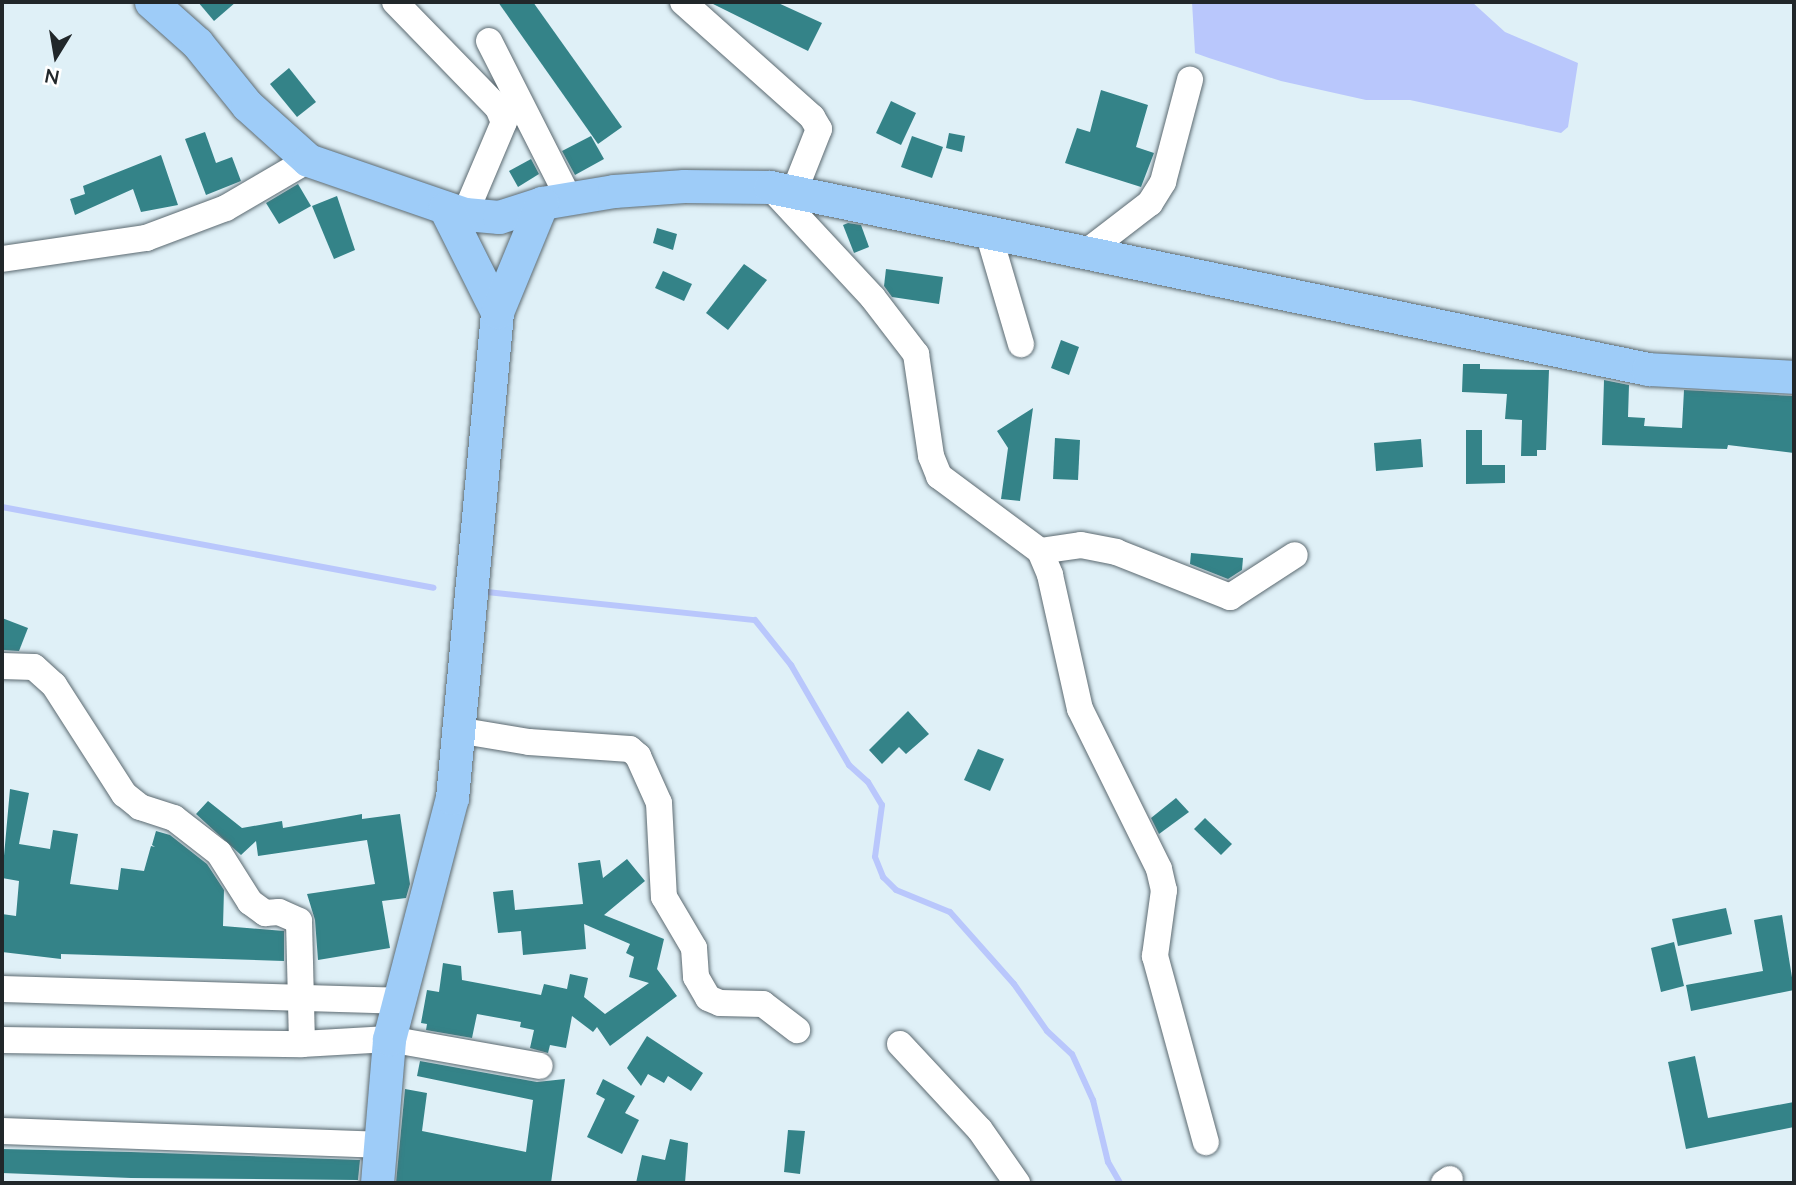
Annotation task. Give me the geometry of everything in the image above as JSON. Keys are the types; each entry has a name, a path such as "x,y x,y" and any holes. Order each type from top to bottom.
{"main road":[{"path":"151,2 197,43 247,105 308,160 455,211 499,217 555,201 684,186 782,189 1648,369 1794,377"},
{"path":"377,1183 389,1039 452,798 497,312 555,201"},
{"path":"455,211 497,312"}],"street":[{"path":"395,2 498,108 503,122 455,211"},
{"path":"683,2 812,117 819,129 782,189 873,298 916,355 931,456 939,475 1040,551 1049,575 1080,709 1158,869 1164,890 1155,956 1206,1142"},
{"path":"489,41 555,201"},
{"path":"1085,253 1150,203 1163,182 1190,80"},
{"path":"2,259 146,238 226,208 308,160"},
{"path":"988,232 1021,344"},
{"path":"1040,551 1081,545 1116,552 1211,593 1230,597 1295,555"},
{"path":"2,666 34,667 54,685 124,794 140,807 174,818 219,853 250,902 265,913 279,912 299,921 302,1044"},
{"path":"457,730 529,742 630,749 638,756 659,803 664,897 694,948 696,977 708,998 720,1003 763,1004 797,1030"},
{"path":"2,989 399,1001"},
{"path":"2,1040 302,1044 389,1039 540,1066"},
{"path":"900,1044 981,1130 1017,1183"},
{"path":"2,1130 379,1145"}],"water":[{"path":"1192,2 1472,2 1505,32 1578,63 1568,127 1561,133 1410,100 1366,100 1281,81 1209,58 1195,53"}],"building":[{"path":"198,2 236,2 214,21"},
{"path":"498,2 533,2 622,127 598,144"},
{"path":"709,2 776,2 822,23 808,51"},
{"path":"289,68 316,102 297,117 270,84"},
{"path":"1101,90 1148,105 1136,147 1154,153 1141,187 1065,163 1077,128 1090,132"},
{"path":"891,101 916,113 901,145 876,133"},
{"path":"205,132 216,163 232,157 241,181 206,195 185,139"},
{"path":"949,133 965,136 962,152 946,148"},
{"path":"591,136 604,159 575,175 562,151"},
{"path":"912,136 943,147 932,178 901,167"},
{"path":"161,155 178,205 141,212 133,189 75,215 70,199 85,194 83,186"},
{"path":"531,159 539,174 518,187 509,171"},
{"path":"298,184 311,206 279,224 266,203"},
{"path":"337,196 355,250 334,259 312,206"},
{"path":"843,225 861,225 869,247 854,253"},
{"path":"657,228 677,234 673,250 653,243"},
{"path":"744,264 767,280 728,330 706,313"},
{"path":"886,269 943,277 939,304 892,297 884,286"},
{"path":"663,271 692,284 684,301 655,288"},
{"path":"1061,340 1079,347 1069,375 1051,368"},
{"path":"1463,364 1480,364 1480,369 1549,370 1546,450 1537,450 1537,456 1521,456 1522,420 1505,419 1507,394 1462,392"},
{"path":"1604,380 1629,385 1628,417 1645,418 1644,426 1682,428 1684,390 1794,396 1794,453 1728,445 1727,449 1602,445"},
{"path":"1033,408 1020,501 1001,499 1008,448 997,431"},
{"path":"1466,430 1482,430 1482,465 1505,465 1505,483 1466,484"},
{"path":"1055,438 1080,440 1078,480 1053,479"},
{"path":"1421,439 1423,467 1376,471 1374,443"},
{"path":"1191,553 1243,558 1242,570 1228,579 1190,564"},
{"path":"2,618 28,628 19,651 2,650"},
{"path":"908,711 929,734 906,754 899,747 882,764 869,750"},
{"path":"978,749 1004,759 990,791 964,780"},
{"path":"10,789 29,793 19,844 50,849 53,830 78,834 70,884 118,890 121,868 144,871 151,846 155,847 152,845 156,831 170,835 207,864 224,890 223,926 284,931 284,961 61,954 61,959 2,952 2,914 16,916 19,881 2,878"},
{"path":"1176,798 1189,812 1159,834 1151,818"},
{"path":"208,801 242,828 282,821 283,828 362,814 362,819 400,814 410,884 406,898 382,901 390,948 318,960 315,920 307,894 375,884 367,840 258,856 256,841 241,855 196,814"},
{"path":"1205,818 1232,844 1221,855 1194,829"},
{"path":"627,859 645,881 604,915 664,939 657,969 677,996 610,1046 597,1027 593,1032 572,1016 566,1048 550,1045 548,1053 530,1048 534,1030 520,1027 521,1022 477,1014 472,1038 426,1030 427,1024 421,1023 427,990 439,992 443,963 461,966 462,980 541,995 544,984 567,989 570,974 588,978 584,997 605,1014 649,983 629,977 634,957 626,953 630,944 584,924 586,949 523,955 521,931 498,933 493,892 513,890 515,910 583,904 578,863 600,860 603,878"},
{"path":"1726,908 1732,934 1678,946 1672,919"},
{"path":"1782,915 1794,990 1691,1011 1686,985 1763,971 1754,920"},
{"path":"1674,942 1684,986 1661,992 1651,948"},
{"path":"647,1036 703,1073 691,1091 668,1076 664,1083 648,1074 641,1086 627,1068"},
{"path":"1695,1056 1708,1118 1794,1102 1794,1127 1686,1149 1668,1062"},
{"path":"420,1061 537,1082 565,1079 551,1183 396,1183 405,1089 427,1093 422,1131 526,1152 533,1100 417,1076"},
{"path":"603,1079 635,1096 625,1113 639,1120 622,1154 587,1137 605,1099 596,1094"},
{"path":"788,1130 805,1131 800,1174 784,1172"},
{"path":"670,1139 688,1143 685,1183 636,1183 642,1155 665,1160"},
{"path":"2,1149 360,1160 358,1180 131,1178 2,1173"}],"waterway":[{"path":"2,507 433,588"},
{"path":"487,592 755,620 791,665 849,765 868,782 882,805 875,857 883,877 896,890 950,912 1014,984 1047,1031 1072,1054 1093,1100 1108,1162 1120,1183"}]}
